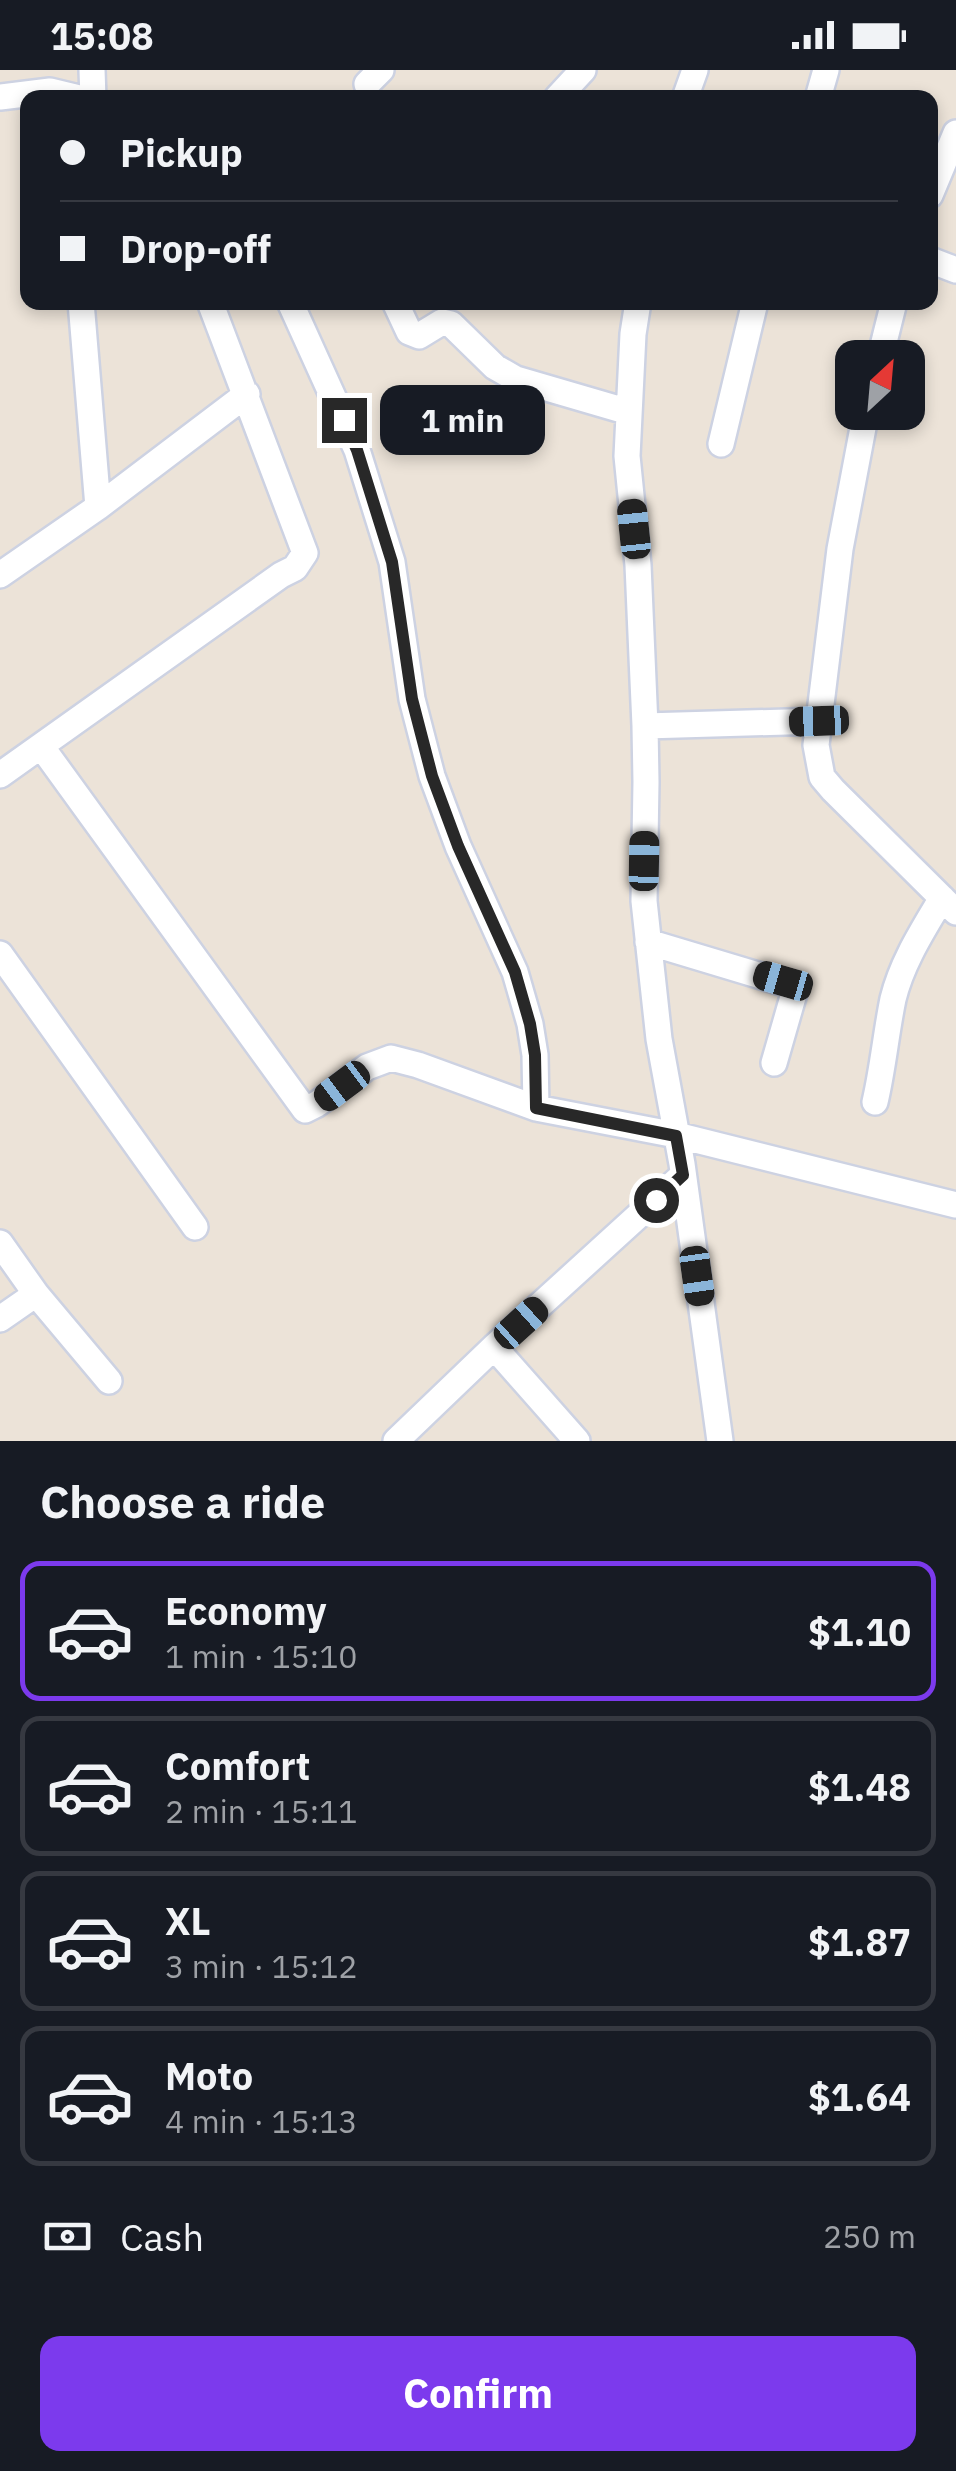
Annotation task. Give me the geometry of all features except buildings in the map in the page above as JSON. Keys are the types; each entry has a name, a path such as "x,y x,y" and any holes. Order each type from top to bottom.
{"street":[{"path":"565,90 584,70"},
{"path":"938,176 956,133"},
{"path":"82,310 98,507"},
{"path":"0,775 300,563 305,553 213,310"},
{"path":"294,310 357,450 392,562 412,699 432,776 458,846 515,972 535,1055 536,1108"},
{"path":"399,310 409,332 419,336 442,322 450,324 516,379 629,412"},
{"path":"637,310 626,456 638,565 646,782 644,901 659,1040 683,1175 720,1441"},
{"path":"721,444 753,310"},
{"path":"884,340 892,310"},
{"path":"0,575 98,507 247,394"},
{"path":"863,430 840,549 816,745 822,777 949,905 910,952 894,998 875,1102"},
{"path":"644,726 819,721"},
{"path":"41,746 306,1110 367,1067 390,1058 536,1108 676,1136 956,1205"},
{"path":"648,942 791,985 795,990 774,1063"},
{"path":"0,954 194,1227"},
{"path":"397,1441 683,1175"},
{"path":"0,1243 36,1294 109,1381"},
{"path":"0,1319 36,1294"},
{"path":"494,1347 576,1441"}],"route":[{"path":"344,420 392,562 412,699 432,776 458,846 515,972 530,1024 536,1108 676,1136 683,1175 656,1200"}]}
